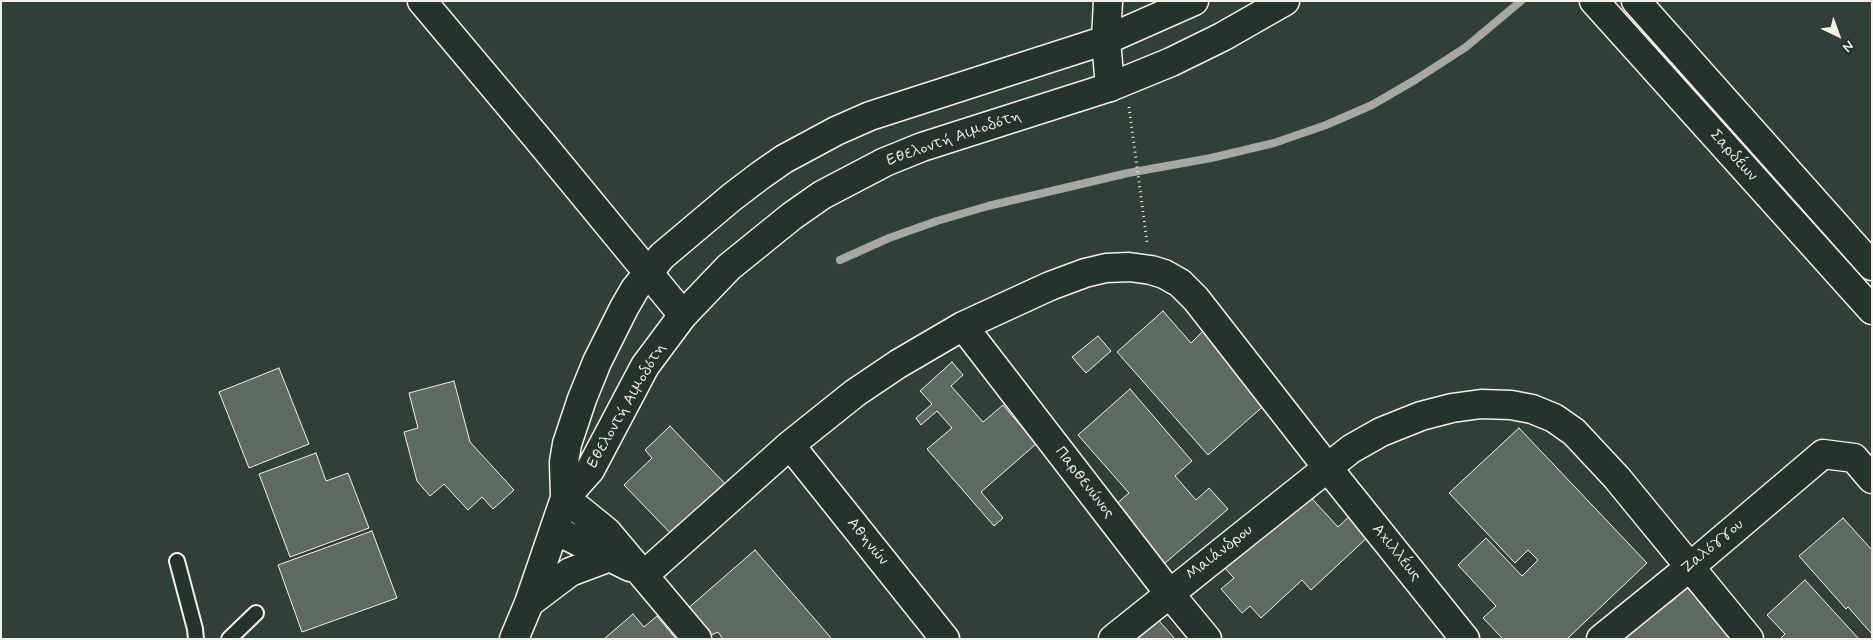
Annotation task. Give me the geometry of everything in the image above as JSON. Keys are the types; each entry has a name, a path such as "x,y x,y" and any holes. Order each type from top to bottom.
{"street":[{"path":"422,1 683,315"},
{"path":"1108,1 1106,40 1118,84"},
{"name":"Εθελοντή Αιμοδότη","path":"565,498 564,462 567,444 582,399 616,324 635,289 648,271 682,239 754,180 784,159 836,131 870,116 1106,40 1194,1"},
{"name":"Εθελοντή Αιμοδότη","path":"565,498 590,470 645,366 683,315 729,267 822,195 885,162 922,147 1118,84 1171,62 1222,38 1286,1"},
{"name":"Σαρδέων","path":"1594,1 1872,310"},
{"name":"Σαρδέων","path":"1636,1 1872,266"},
{"name":"Αχιλλέως","path":"644,575 790,445 855,393 891,368 963,326 1050,286 1085,273 1106,268 1129,267 1151,270 1174,279 1186,289 1465,639"},
{"name":"Παρθενώνος","path":"963,326 1169,593 1207,639"},
{"name":"Μαιάνδρου","path":"1113,639 1351,449 1381,432 1421,416 1452,408 1481,404 1511,405 1532,409 1554,418 1574,432 1594,451 1691,566 1749,639"},
{"name":"Αθηνών","path":"790,445 945,639"},
{"name":"Ζαλόγγου","path":"1601,639 1691,566 1823,454 1854,458 1872,479"},
{"path":"514,639 529,602 565,498 585,512 607,532 697,639"},
{"path":"555,530 644,575"},
{"path":"529,602 570,572 610,557"}],"lane":[{"path":"177,560 196,639"},
{"path":"229,639 256,613"}],"path":[{"path":"1118,84 1151,270"}],"building":[{"path":"1163,311 1191,343 1204,330 1268,402 1208,455 1117,352"},
{"path":"1098,336 1111,351 1086,373 1072,357"},
{"path":"952,362 963,375 951,386 983,422 1003,405 1036,444 981,492 1003,518 994,526 927,449 952,428 937,411 921,425 916,418 932,404 920,391"},
{"path":"279,368 309,444 249,468 219,392"},
{"path":"454,381 470,442 514,490 493,509 482,497 468,510 444,484 430,496 417,481 404,432 418,428 409,393"},
{"path":"1130,389 1192,461 1175,476 1196,500 1209,488 1228,509 1164,564 1114,506 1129,493 1078,435"},
{"path":"670,426 731,490 678,541 624,485 652,458 645,450"},
{"path":"1519,428 1647,563 1567,639 1503,639 1483,618 1496,606 1458,565 1486,538 1522,576 1538,560 1528,550 1515,563 1449,493"},
{"path":"316,453 326,481 348,473 369,528 290,557 259,474"},
{"path":"1305,491 1338,527 1351,515 1370,535 1311,590 1302,580 1261,618 1250,606 1242,613 1221,589 1234,578 1222,565"},
{"path":"1843,518 1872,550 1872,634 1848,607 1846,609 1799,556"},
{"path":"372,531 397,598 302,632 278,565"},
{"path":"755,550 832,639 723,639 718,632 709,636 686,610"},
{"path":"1805,580 1859,639 1780,639 1785,634 1767,615"},
{"path":"1687,587 1733,639 1610,639 1662,593 1670,603"},
{"path":"633,614 644,627 657,616 676,639 604,639"},
{"path":"1154,615 1175,639 1127,639"}],"waterway":[{"path":"840,260 889,238 988,206 1128,173 1211,158 1274,143 1326,125 1372,105 1415,80 1466,47 1521,1"}]}
